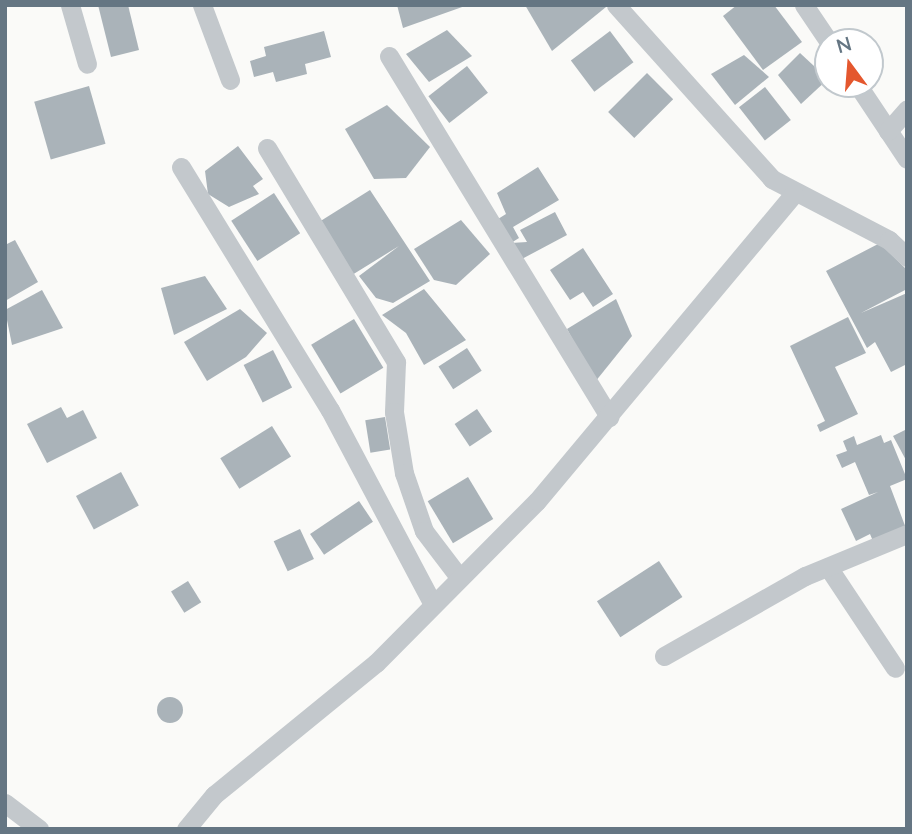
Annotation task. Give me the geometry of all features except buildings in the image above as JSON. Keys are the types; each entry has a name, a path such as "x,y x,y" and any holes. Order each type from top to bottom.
{"street":[{"path":"70,5 87,64"},
{"path":"202,5 230,80"},
{"path":"616,5 736,141 794,194 864,225 907,257"},
{"path":"804,5 820,28"},
{"path":"389,56 609,417"},
{"path":"866,98 907,159"},
{"path":"888,131 907,109"},
{"path":"267,148 396,362 394,412 404,473 424,531 459,577"},
{"path":"181,167 330,410 432,603"},
{"path":"186,829 214,795 349,688 537,501 794,194"},
{"path":"664,656 828,566 907,534"},
{"path":"828,566 895,668"},
{"path":"5,803 39,829"}]}
